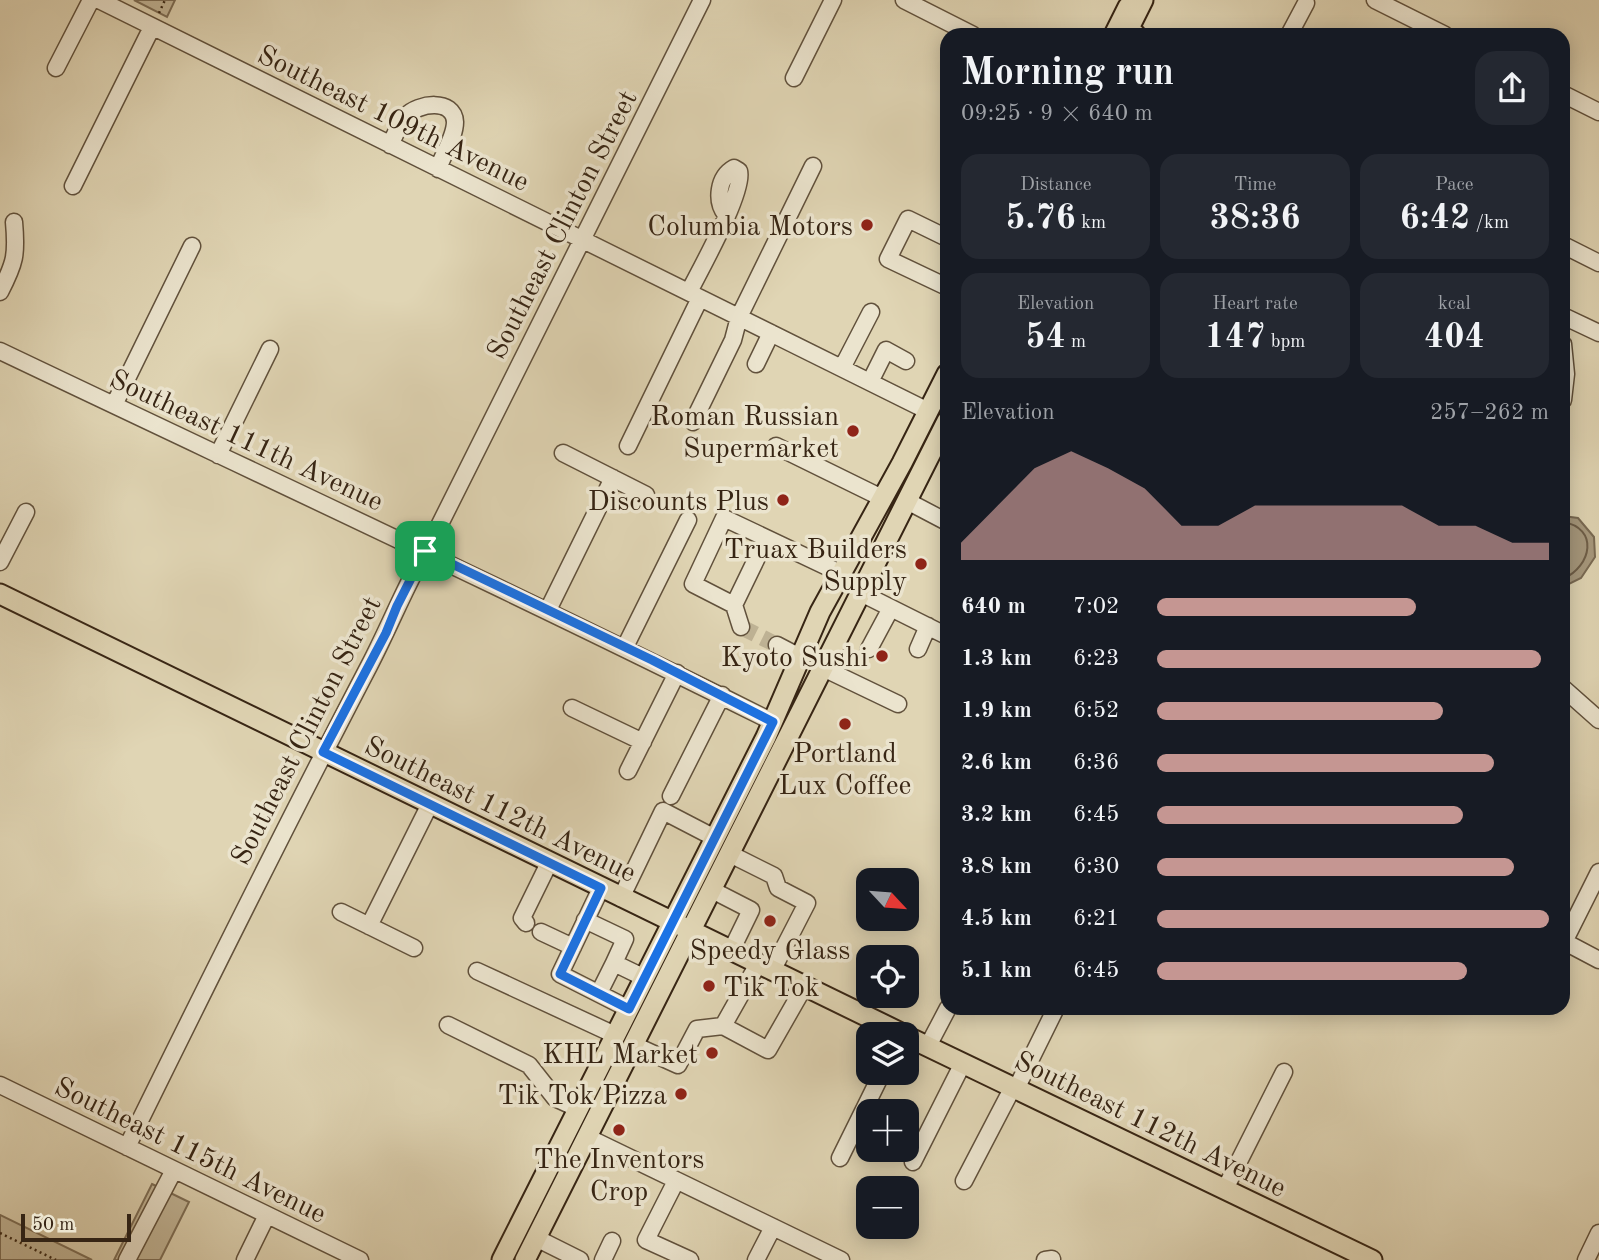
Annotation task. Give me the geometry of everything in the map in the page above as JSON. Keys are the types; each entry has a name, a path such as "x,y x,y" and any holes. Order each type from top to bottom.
{"main road":[{"path":"1118,28 1132,0"},
{"path":"1130,28 1143,0"},
{"path":"1141,28 1156,0"},
{"path":"502,1260 773,722 840,573 940,388"},
{"path":"928,411 936,443"},
{"path":"525,1260 940,435"},
{"path":"861,593 853,581 884,512 882,498"},
{"name":"Southeast 112th Avenue","path":"0,594 876,1022"},
{"name":"Southeast 112th Avenue","path":"919,1042 1372,1260"}],"street":[{"path":"56,68 91,0"},
{"name":"Southeast 109th Avenue","path":"99,0 928,411"},
{"name":"Southeast Clinton Street","path":"127,1147 702,0"},
{"path":"794,78 833,0"},
{"path":"1375,0 1431,28"},
{"path":"913,2 960,28"},
{"path":"1293,28 1306,3"},
{"path":"73,186 152,27"},
{"path":"1570,98 1599,112"},
{"path":"390,145 406,115 421,106 437,105 450,109 455,117 454,127 438,169"},
{"path":"693,422 733,340 739,317 813,166"},
{"path":"628,446 695,295 726,215"},
{"path":"940,235 908,219 888,259 940,284"},
{"path":"0,292 13,267 16,250 15,222"},
{"path":"114,405 192,246"},
{"path":"1570,248 1599,262"},
{"path":"842,368 871,312"},
{"path":"1570,319 1599,333"},
{"path":"756,364 771,333"},
{"path":"218,455 271,349"},
{"path":"870,382 886,350 906,360"},
{"name":"Southeast 111th Avenue","path":"0,351 548,610 773,722"},
{"path":"776,446 882,498"},
{"path":"563,453 646,495"},
{"path":"548,610 613,478"},
{"path":"907,501 940,518"},
{"path":"0,562 26,512"},
{"path":"734,605 693,584 724,518 840,573"},
{"path":"625,647 688,520"},
{"path":"741,627 734,605 766,539"},
{"path":"861,593 940,632"},
{"path":"869,649 891,608"},
{"path":"918,649 928,626"},
{"path":"777,645 800,657"},
{"path":"823,668 898,704"},
{"path":"628,771 677,673"},
{"path":"1570,694 1599,720"},
{"path":"671,796 722,695"},
{"path":"572,708 643,742"},
{"path":"369,926 430,804"},
{"path":"621,898 663,811 715,838"},
{"path":"723,1026 807,903 778,888 774,876 730,854"},
{"path":"526,923 522,918 549,863"},
{"path":"1570,928 1599,872"},
{"path":"601,888 560,974 629,1009"},
{"path":"712,890 751,910 731,951"},
{"path":"341,912 414,948"},
{"path":"585,920 625,939 599,993"},
{"path":"541,932 573,947"},
{"path":"1570,946 1599,960"},
{"path":"614,963 645,978"},
{"path":"477,971 615,1035"},
{"path":"634,1045 678,1065 697,1029 723,1026 768,1050 804,987"},
{"path":"928,1046 944,1015"},
{"path":"964,1181 1052,1015"},
{"path":"448,1026 529,1065 555,1098 579,1109"},
{"path":"919,1149 963,1063"},
{"path":"1225,1189 1284,1072"},
{"name":"Southeast 115th Avenue","path":"0,1085 360,1260"},
{"path":"840,1158 877,1085"},
{"path":"587,1137 838,1260"},
{"path":"127,1260 174,1170"},
{"path":"676,1181 646,1240 690,1260"},
{"path":"245,1260 267,1215"},
{"path":"756,1260 773,1227"},
{"path":"1586,1260 1599,1233"},
{"path":"536,1238 580,1260"},
{"path":"603,1260 612,1241"}],"path":[{"path":"0,1233 56,1260"}],"shaded area":[{"path":"134,0 175,0 167,17"},
{"path":"152,1184 189,1202 160,1260 114,1260"},
{"path":"0,1215 92,1260 0,1260"}],"water":[{"path":"1570,517 1578,518 1594,537 1595,557 1581,578 1570,584"}],"tunnel":[{"path":"741,627 777,645"}],"place":[{"name":"Columbia Motors","path":"867,225"},
{"name":"Roman Russian Supermarket","path":"853,431"},
{"name":"Discounts Plus","path":"783,500"},
{"name":"Truax Builders Supply","path":"921,564"},
{"name":"Kyoto Sushi","path":"882,656"},
{"name":"Portland Lux Coffee","path":"845,724"},
{"name":"Speedy Glass","path":"770,921"},
{"name":"Tik Tok","path":"709,986"},
{"name":"KHL Market","path":"712,1053"},
{"name":"Tik Tok Pizza","path":"681,1094"},
{"name":"The Inventors Crop","path":"619,1130"}],"route":[{"path":"425,551 652,660 773,722 629,1009 560,974 601,888 323,752 386,633 425,551"}]}
